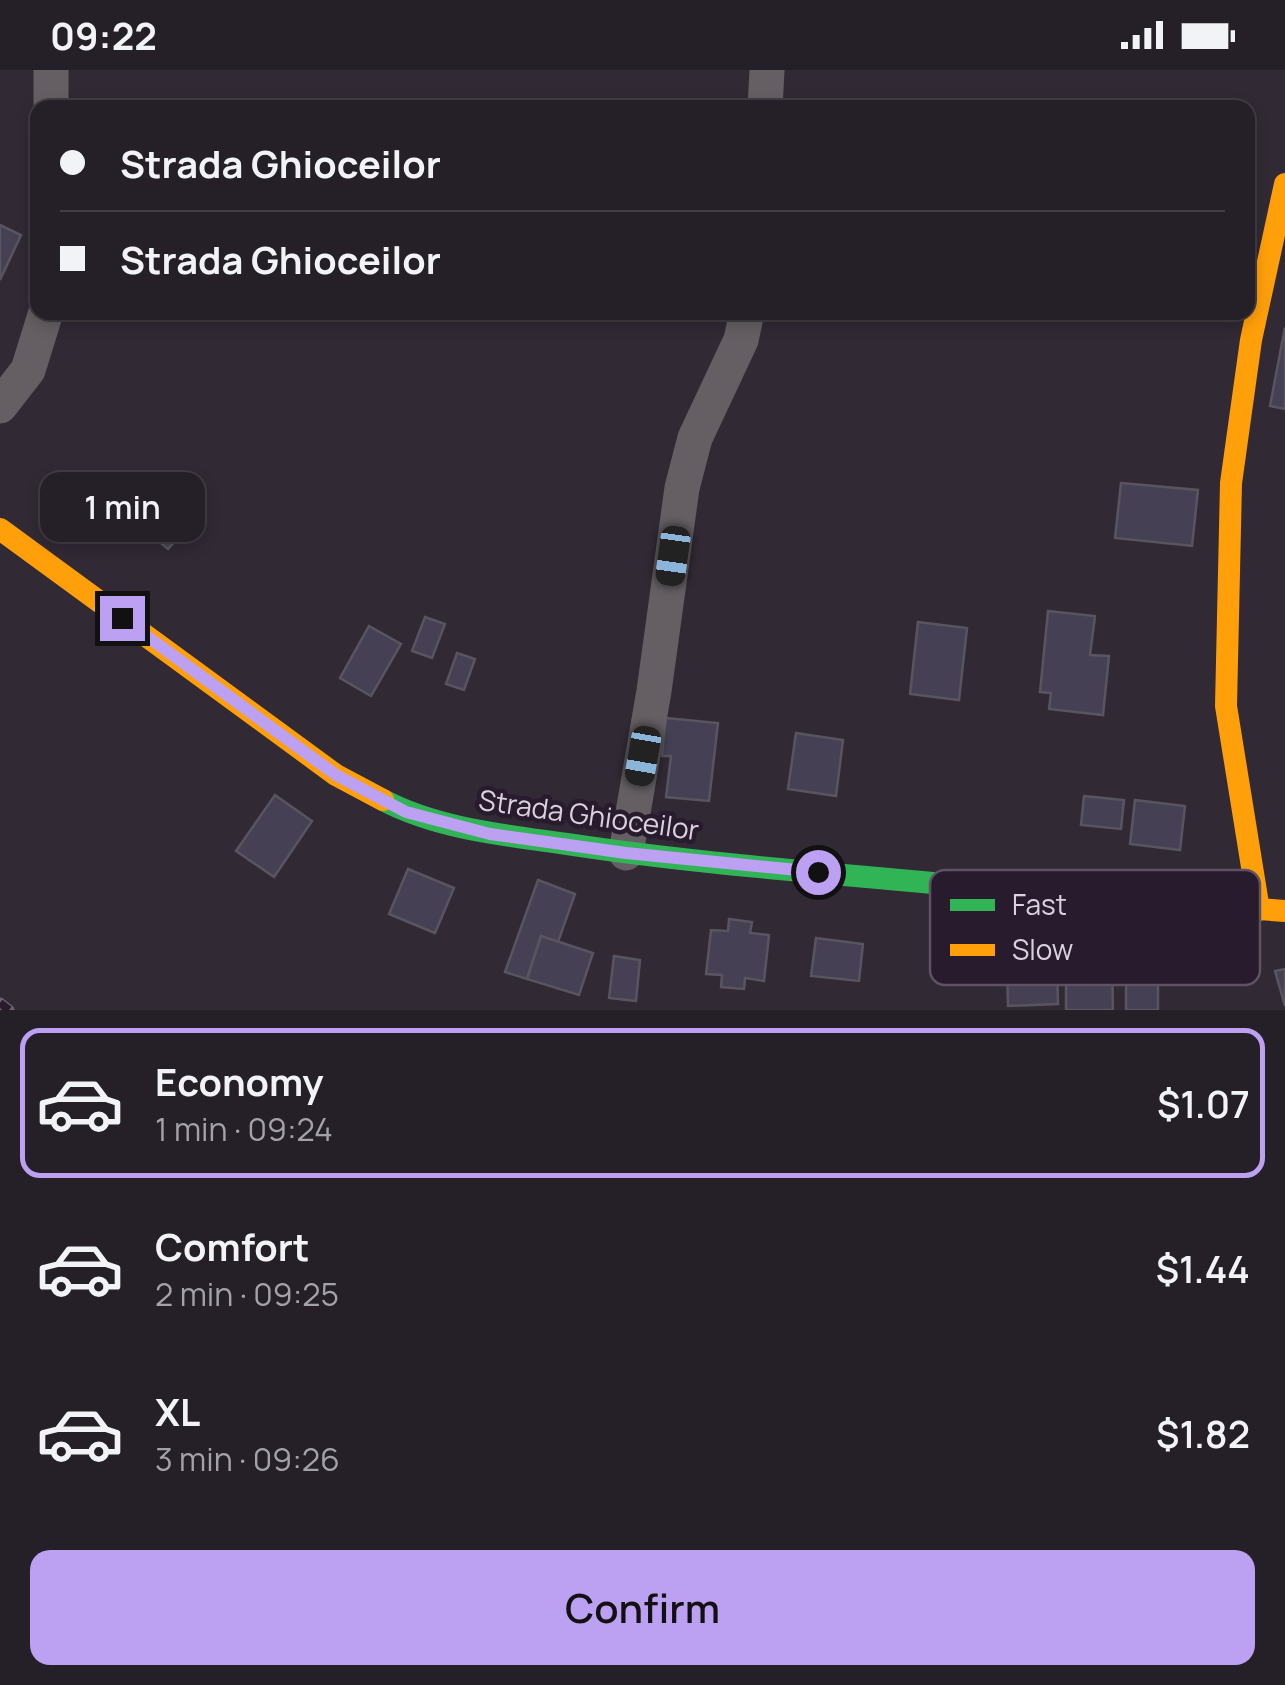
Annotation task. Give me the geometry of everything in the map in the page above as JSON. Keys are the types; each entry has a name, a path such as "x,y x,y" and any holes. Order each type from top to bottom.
{"street":[{"path":"51,100 52,70"},
{"path":"765,100 766,70"},
{"path":"1255,318 1285,184"},
{"path":"0,406 28,370 44,320"},
{"path":"626,853 657,674 682,488 695,438 740,340 744,320"},
{"path":"1253,870 1226,706 1231,482 1254,320"},
{"name":"Strada Ghioceilor","path":"0,529 336,775 406,812 490,834 626,853 930,883"},
{"name":"Strada Ghioceilor","path":"1260,910 1285,911"}],"building":[{"path":"0,225 21,235 0,280"},
{"path":"1285,327 1285,409 1270,406"},
{"path":"145,481 192,522 168,549 150,534 145,540 133,529 138,523 121,508"},
{"path":"1121,483 1198,490 1192,546 1115,538"},
{"path":"1048,611 1095,616 1090,655 1109,656 1103,715 1049,709 1051,693 1040,692"},
{"path":"425,617 445,624 432,658 412,651"},
{"path":"918,622 967,628 959,700 910,694"},
{"path":"369,626 401,644 371,696 340,678"},
{"path":"457,653 475,659 464,690 446,684"},
{"path":"666,718 718,723 709,801 666,797 671,756 662,756"},
{"path":"796,733 843,740 836,796 788,789"},
{"path":"275,795 312,821 274,877 236,851"},
{"path":"1084,796 1124,800 1121,829 1081,825"},
{"path":"1135,800 1185,806 1180,850 1130,844"},
{"path":"408,869 454,888 435,933 389,914"},
{"path":"538,880 575,894 558,942 541,936 527,979 505,972"},
{"path":"729,919 752,922 750,933 769,935 764,981 745,978 744,989 721,987 722,975 706,974 711,930 728,931"},
{"path":"541,936 593,953 579,995 527,979"},
{"path":"816,938 863,944 859,981 811,976"},
{"path":"614,956 640,960 636,1001 609,998"},
{"path":"1285,969 1285,1006 1275,971"},
{"path":"1007,985 1058,985 1058,1004 1008,1006"},
{"path":"1066,985 1112,985 1113,1010 1066,1010"},
{"path":"1126,985 1158,985 1158,1010 1126,1010"}],"railway":[{"path":"0,1003 9,1010"}],"traffic: fast":[{"path":"383,800 426,818 472,830 723,863 930,883"}],"traffic: slow":[{"path":"1253,870 1226,706 1231,483 1251,340 1285,184"},
{"path":"0,529 336,775 383,800"},
{"path":"1260,909 1285,911"}],"route":[{"path":"122,618 336,775 406,812 490,834 626,853 818,872"}]}
